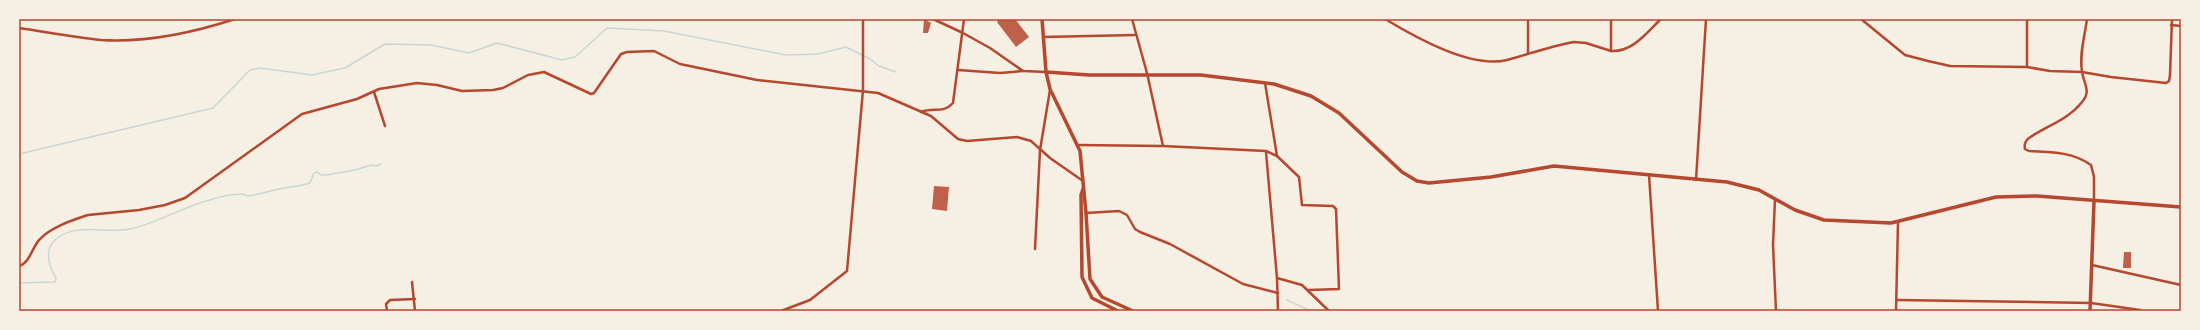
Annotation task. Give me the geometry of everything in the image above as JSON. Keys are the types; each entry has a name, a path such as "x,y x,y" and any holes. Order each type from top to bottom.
{"main road":[{"path":"1042,19 1046,72 1050,89 1078,145 1084,188 1090,279 1102,297 1133,311"},
{"path":"1046,72 1089,75 1147,73 1201,75 1265,82 1311,96 1340,113 1402,172 1417,181 1429,183 1491,177 1549,166 1649,174 1727,182 1744,186 1759,190 1795,210 1824,220 1891,223 1996,197 2037,196 2181,207"},
{"path":"1084,188 1081,195 1082,277 1092,298 1118,311"},
{"path":"2090,311 2094,201"}],"street":[{"path":"19,28 102,40 129,40 198,31 235,19"},
{"path":"781,311 810,300 847,271 863,90 863,19"},
{"path":"933,19 963,32 1008,59 1023,71"},
{"path":"921,112 940,111 948,108 953,103 964,19"},
{"path":"1132,19 1147,73 1163,146"},
{"path":"1385,19 1418,39 1476,60 1506,60 1574,42 1586,43 1611,51 1630,48 1661,19"},
{"path":"1528,19 1528,53"},
{"path":"1611,19 1611,51"},
{"path":"1696,180 1706,19"},
{"path":"1861,19 1905,54 1950,66 2027,67 2050,71 2082,72 2110,77 2166,83 2169,81 2170,75 2172,19"},
{"path":"1866,23 1868,19"},
{"path":"2027,19 2027,67"},
{"path":"2087,19 2082,72 2088,86 2082,103 2056,124 2028,138 2024,143 2025,148 2029,151 2066,154 2080,157 2091,165 2094,177 2094,201"},
{"path":"2172,25 2181,26"},
{"path":"1043,38 1136,35"},
{"path":"19,266 27,261 40,238 76,219 88,215 165,205 185,198 302,114 357,99 392,86 417,83 437,84 462,91 493,90 503,88 528,75 544,72 591,94 594,93 621,54 627,52 654,51 680,64 757,80 863,90 878,93 938,121 958,139 967,141 1017,137 1031,141 1040,150 1083,181"},
{"path":"958,70 1000,73 1023,71 1046,72"},
{"path":"1265,82 1277,156"},
{"path":"1035,249 1040,150 1050,89"},
{"path":"374,92 385,126"},
{"path":"1078,145 1163,146 1266,151 1277,156 1299,177 1301,204 1304,206 1333,206 1336,209 1339,290 1309,290"},
{"path":"1266,151 1278,292 1278,311"},
{"path":"1649,174 1658,311"},
{"path":"1775,199 1773,245 1776,311"},
{"path":"1086,213 1119,211 1127,215 1135,229 1140,232 1170,244 1243,284 1278,292"},
{"path":"1896,311 1898,222"},
{"path":"2092,265 2181,285"},
{"path":"1276,278 1302,285 1309,290 1329,311"},
{"path":"412,282 415,299 415,311"},
{"path":"387,311 386,304 390,300 415,299"},
{"path":"1896,300 2091,304 2140,310"}],"building":[{"path":"924,19 931,23 928,33 923,33"},
{"path":"1000,19 1015,19 1029,37 1016,47 997,22"},
{"path":"934,186 949,187 947,211 932,209"},
{"path":"2124,252 2131,252 2131,268 2123,268"}],"waterway":[{"path":"19,154 213,108 250,70 260,68 312,75 345,68 385,44 431,45 469,53 497,43 562,60 575,57 607,28 664,31 786,55 818,54 846,47 870,59 879,66 896,72"},
{"path":"19,283 55,282 56,278 49,263 48,253 52,243 56,239 73,231 130,229 150,223 200,203 218,198 238,194 251,196 310,183 314,173 317,172 321,175 326,175 381,164"},
{"path":"1287,300 1311,311"}]}
